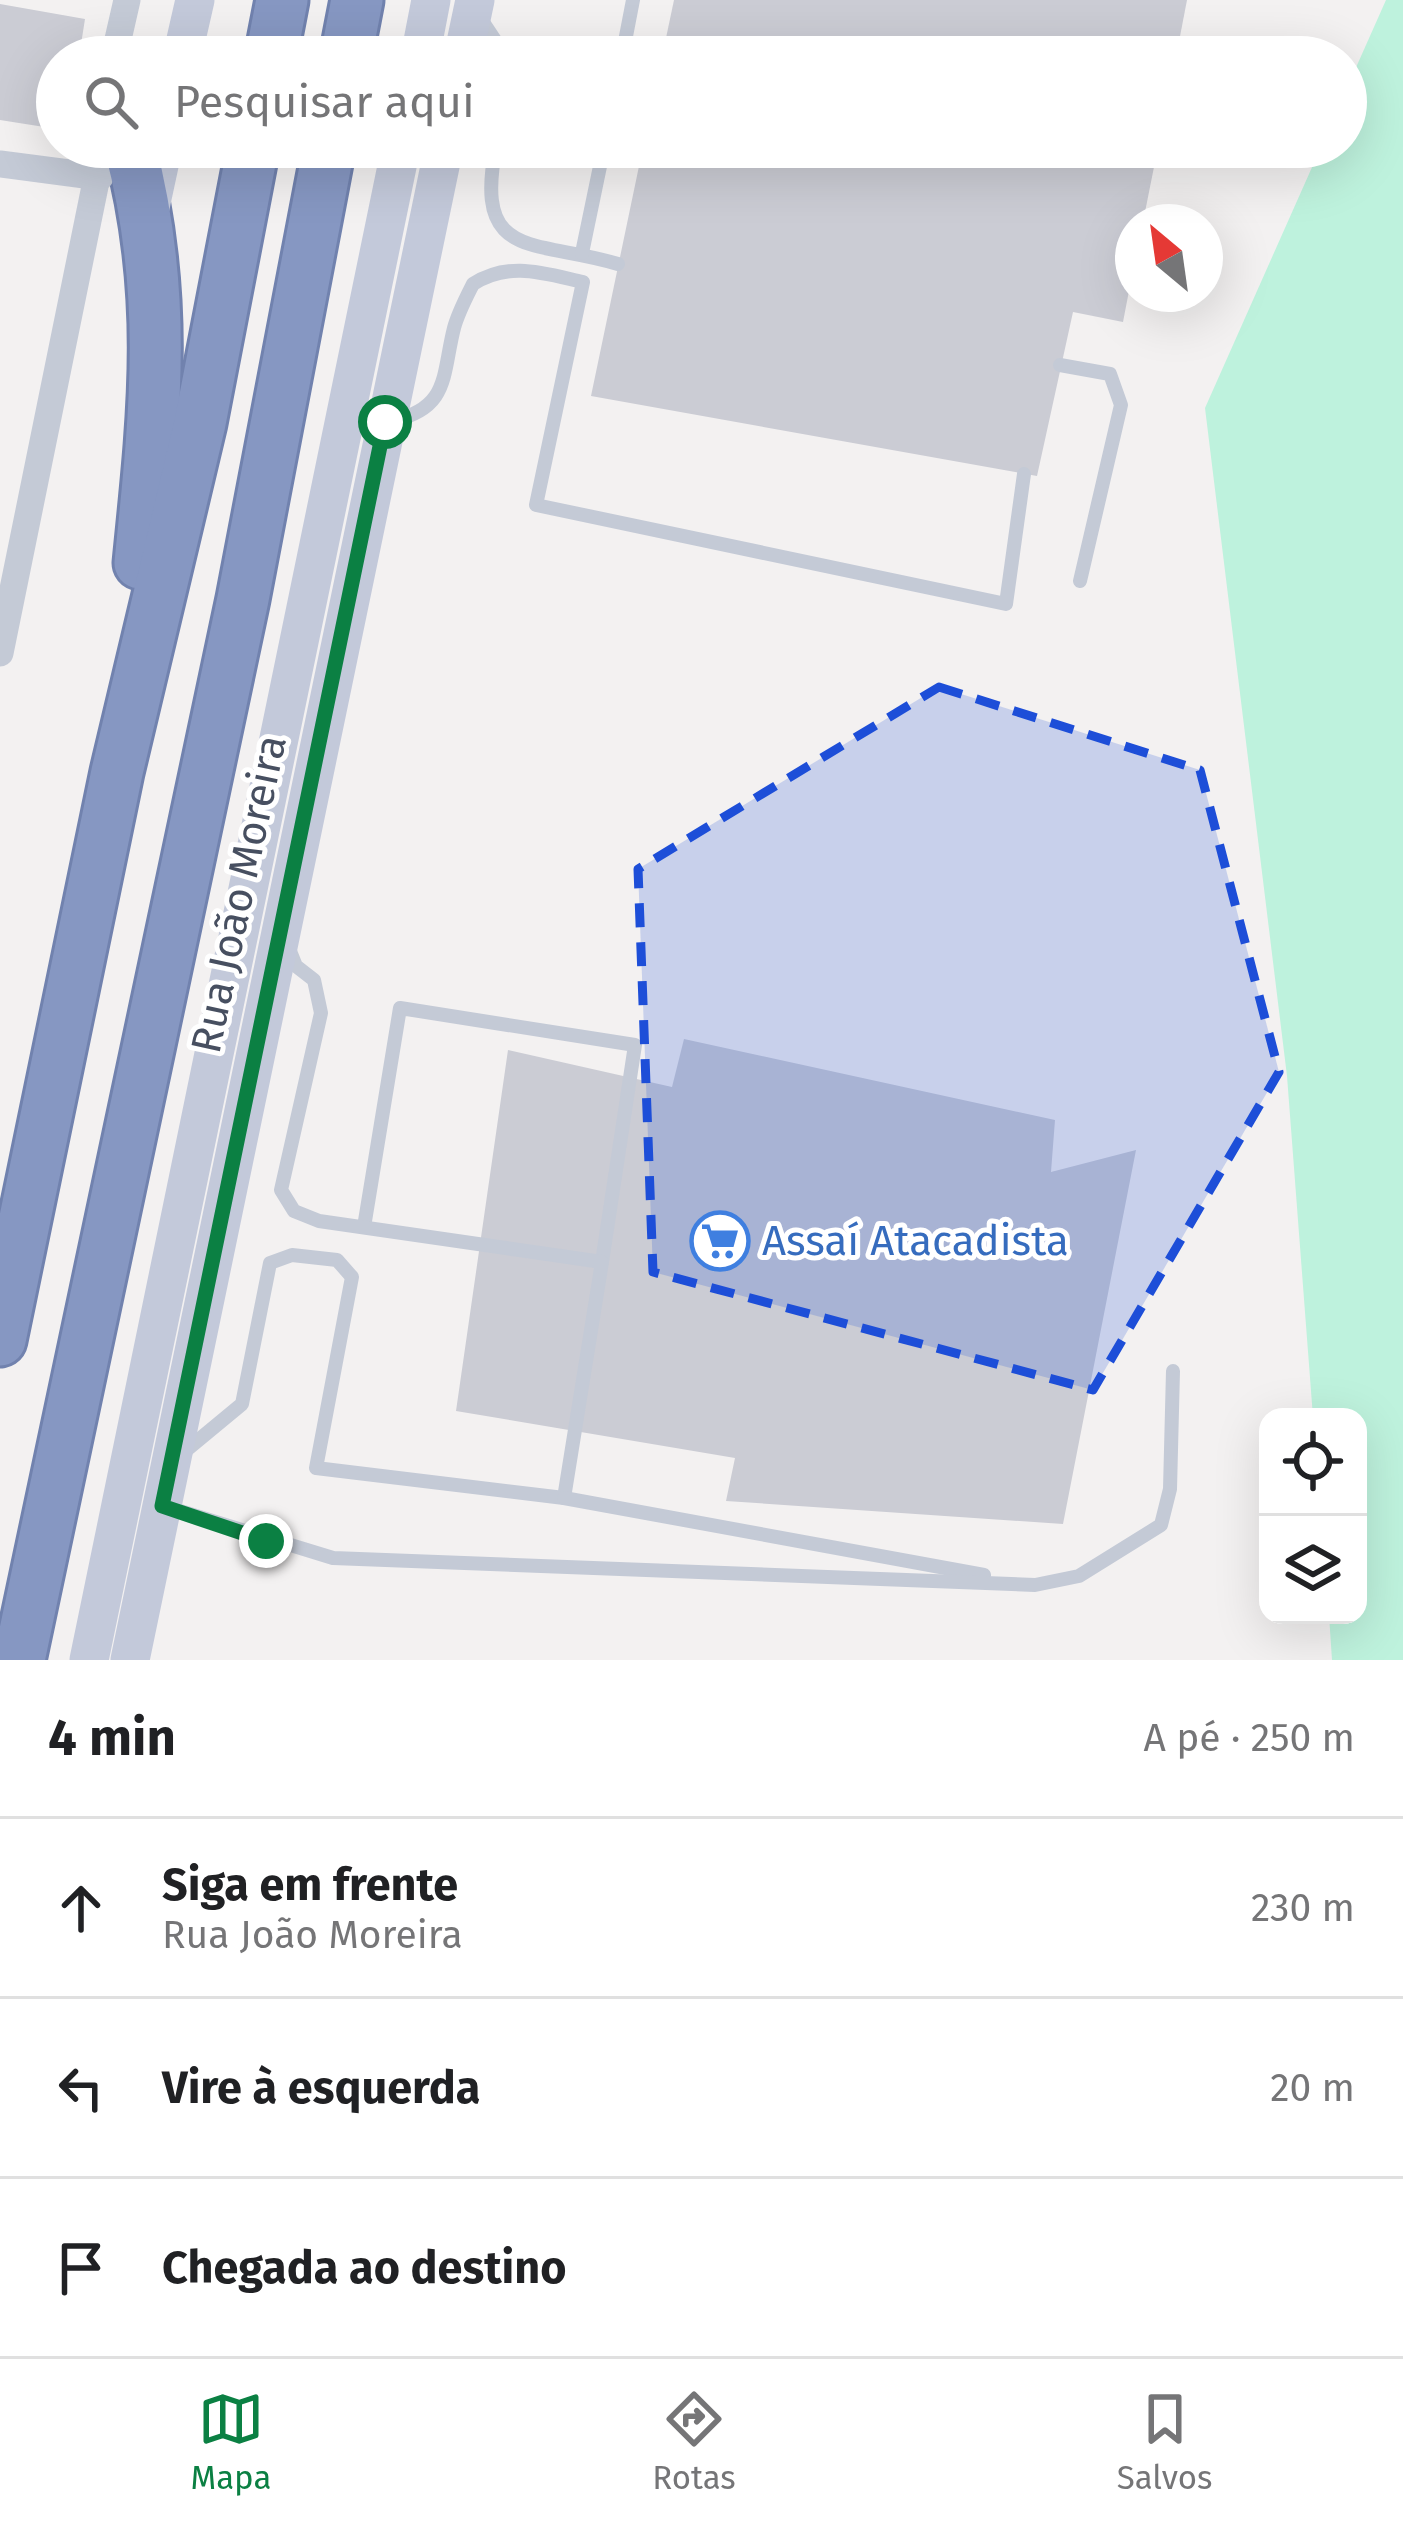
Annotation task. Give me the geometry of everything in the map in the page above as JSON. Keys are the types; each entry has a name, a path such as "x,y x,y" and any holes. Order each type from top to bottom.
{"highway":[{"path":"275,36 282,0"},
{"path":"350,36 357,0"},
{"path":"117,772 159,367 148,215 119,168"},
{"path":"0,1340 117,772 200,423 249,168"},
{"path":"19,1660 243,599 325,168"}],"main road":[{"path":"186,36 194,0"},
{"path":"424,36 431,0"},
{"path":"467,36 474,4"},
{"path":"148,215 158,168"},
{"name":"Rua João Moreira","path":"89,1660 397,168"},
{"name":"Rua João Moreira","path":"130,1660 439,168"}],"street":[{"path":"119,36 127,0"},
{"path":"0,164 36,163"},
{"path":"0,652 12,526 113,168"}],"lane":[{"path":"626,36 633,0"},
{"path":"474,4 493,36"},
{"path":"492,168 488,187 492,216 504,234 532,248 582,253 618,264"},
{"path":"582,253 600,168"},
{"path":"346,414 385,422 416,415 445,386 454,324 472,284 507,268 583,282 536,505 1006,604 1024,474"},
{"path":"1060,365 1110,374 1121,405 1080,581"},
{"path":"280,930 296,966 314,980 320,1012 281,1190 294,1211 364,1227 602,1262"},
{"path":"364,1227 400,1008 635,1045 564,1498"},
{"path":"1035,1585 564,1498 316,1468 352,1277 337,1260 292,1256 270,1263 252,1375 242,1404 191,1442 166,1488 333,1558 1035,1585 1079,1576 1161,1525 1170,1490 1173,1371"}],"highlighted area":[{"path":"939,687 1200,770 1279,1072 1093,1390 653,1272 638,869"}],"green space":[{"path":"1386,0 1403,0 1403,1660 1332,1660 1330,1624 1367,1624 1367,1408 1312,1408 1287,1076 1205,408 1312,168 1367,168 1367,43"}],"building":[{"path":"674,0 1187,0 1180,36 666,36"},
{"path":"0,4 85,19 82,36 36,36 36,126 0,120"},
{"path":"639,168 1154,168 1147,204 1115,204 1115,312 1125,312 1123,322 1073,312 1037,476 591,396"},
{"path":"684,1039 1055,1120 1051,1172 1136,1150 1063,1524 726,1501 735,1458 456,1411 508,1050 672,1087"}],"place":[{"name":"Assaí Atacadista","path":"720,1241"}],"route":[{"path":"266,1541 162,1506 385,422"}]}
